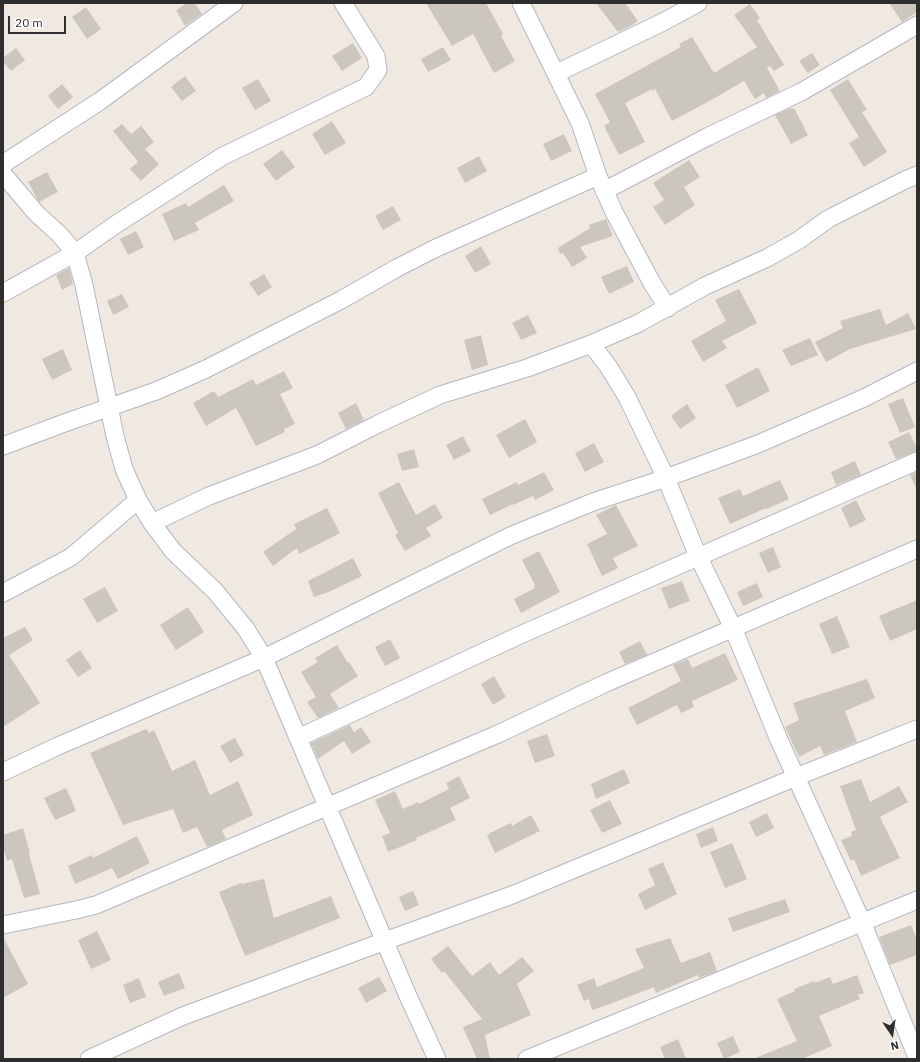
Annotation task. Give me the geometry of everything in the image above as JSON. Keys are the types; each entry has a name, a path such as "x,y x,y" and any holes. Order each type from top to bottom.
{"street":[{"path":"3,164 100,102 234,3"},
{"path":"3,293 75,253 118,223 223,156 366,87 378,70 376,56 344,3"},
{"path":"521,3 580,123 601,184 614,212 653,285 668,308"},
{"path":"556,73 664,22 698,3"},
{"path":"3,446 156,391 206,369 341,300 434,249 601,184 707,137 801,92 917,25"},
{"path":"3,174 36,213 60,235 75,253 84,285 115,436 124,469 138,500 152,523 173,551 215,591 246,629 264,658 437,1059"},
{"path":"152,523 210,496 317,455 440,395 527,368 591,344 639,323 705,286 767,258 799,240 828,219 917,175"},
{"path":"591,344 608,366 627,397 666,478 698,556 733,628 779,740 862,922 913,1056"},
{"path":"3,772 58,746 264,658 510,536 594,502 666,478 758,444 864,398 917,371"},
{"path":"298,738 520,635 917,461"},
{"path":"3,592 71,557 138,500"},
{"path":"3,925 96,905 498,734 606,683 917,548"},
{"path":"89,1059 184,1016 512,895 796,777 917,729"},
{"path":"527,1059 917,900"}],"building":[{"path":"187,3 195,3 202,14 185,26 176,10"},
{"path":"426,3 486,3 503,34 501,36 515,61 494,73 473,34 452,46"},
{"path":"596,3 625,3 638,21 618,32"},
{"path":"889,3 917,3 917,12 902,22"},
{"path":"750,4 760,18 757,20 784,65 774,71 770,66 767,68 780,91 766,98 764,93 755,99 744,81 672,121 655,89 652,91 652,89 625,103 645,142 619,155 604,126 610,122 595,94 681,47 679,44 692,37 714,73 757,47 734,15"},
{"path":"86,7 101,29 87,39 72,17"},
{"path":"353,43 362,58 342,71 332,56"},
{"path":"443,47 451,60 428,72 421,59"},
{"path":"16,48 25,60 11,71 3,62 3,58"},
{"path":"812,53 820,65 808,73 799,61"},
{"path":"185,76 196,91 182,101 171,87"},
{"path":"258,79 271,101 255,110 242,88"},
{"path":"848,79 867,110 862,112 887,152 864,167 849,143 859,137 830,90"},
{"path":"62,84 73,97 58,109 48,96"},
{"path":"794,108 808,135 791,144 775,115"},
{"path":"332,121 346,143 325,155 312,134"},
{"path":"122,124 131,134 141,126 154,142 145,149 159,164 141,181 130,169 138,162 113,131"},
{"path":"564,134 572,151 551,161 543,144"},
{"path":"282,150 295,167 276,181 263,164"},
{"path":"479,156 487,171 465,183 457,168"},
{"path":"689,160 700,177 684,187 695,205 665,225 653,207 664,200 653,183"},
{"path":"47,172 58,192 39,202 28,182"},
{"path":"224,185 234,201 195,223 199,230 174,241 162,214 186,203 188,207"},
{"path":"393,206 401,220 383,230 375,216"},
{"path":"606,219 613,236 580,247 587,258 572,267 563,253 560,254 558,248 590,228 589,225"},
{"path":"136,231 144,247 128,255 120,239"},
{"path":"481,246 491,264 475,273 465,256"},
{"path":"627,266 634,282 609,294 601,277"},
{"path":"69,268 73,284 62,290 56,275"},
{"path":"264,274 272,287 258,296 249,283"},
{"path":"739,289 757,323 722,341 727,348 703,362 691,341 726,321 715,300"},
{"path":"122,294 129,307 113,315 107,301"},
{"path":"880,309 886,325 908,313 916,329 850,349 826,362 815,342 843,328 840,321"},
{"path":"528,315 537,333 521,340 512,323"},
{"path":"481,335 488,365 472,370 464,340"},
{"path":"810,338 818,355 791,366 782,350"},
{"path":"63,349 72,370 52,380 42,359"},
{"path":"758,367 770,391 737,408 725,385"},
{"path":"284,371 293,388 280,394 295,424 284,429 285,432 256,446 236,408 206,426 193,403 214,391 218,397 253,379 256,385"},
{"path":"903,398 915,427 900,433 888,404"},
{"path":"356,403 364,420 346,429 338,413"},
{"path":"687,404 696,418 680,429 671,416"},
{"path":"525,419 537,442 509,458 496,435"},
{"path":"909,432 917,451 896,459 888,442"},
{"path":"463,436 471,451 454,460 446,445"},
{"path":"594,443 604,462 585,472 575,453"},
{"path":"414,449 419,467 402,471 397,454"},
{"path":"855,461 861,475 836,485 831,472"},
{"path":"544,472 554,490 535,500 533,496 490,515 482,499 517,482 518,485"},
{"path":"917,472 917,490 910,475"},
{"path":"780,480 789,499 730,524 718,498 740,489 743,496"},
{"path":"399,482 416,515 435,504 443,518 426,528 431,536 405,551 395,535 398,533 378,493"},
{"path":"856,500 866,520 850,528 841,508"},
{"path":"616,505 638,546 613,558 618,568 602,576 587,544 607,534 596,515"},
{"path":"327,508 340,533 299,554 297,548 273,566 263,552 296,529 294,524"},
{"path":"773,547 781,567 768,573 759,553"},
{"path":"539,551 560,592 521,613 514,599 535,588 535,585 522,560"},
{"path":"353,558 362,576 331,591 314,597 308,581"},
{"path":"682,581 690,601 669,609 661,588"},
{"path":"757,583 763,597 743,606 737,592"},
{"path":"105,587 118,611 97,623 83,599"},
{"path":"917,600 917,629 890,641 879,616"},
{"path":"188,607 204,632 176,650 160,625"},
{"path":"837,616 850,647 832,654 819,624"},
{"path":"25,627 33,640 9,655 40,703 3,727 3,638"},
{"path":"390,639 400,658 385,666 375,647"},
{"path":"640,641 647,655 625,664 619,652"},
{"path":"337,645 358,676 330,694 339,708 318,718 307,702 316,697 301,672 318,662 315,658"},
{"path":"80,650 92,668 78,677 66,660"},
{"path":"725,653 738,680 692,701 694,707 681,713 677,705 637,725 628,708 681,681 673,665 688,659 692,668"},
{"path":"494,676 506,697 493,705 481,684"},
{"path":"867,679 875,698 845,711 857,742 824,755 820,746 799,757 785,727 799,720 793,703"},
{"path":"350,725 354,732 361,727 371,742 352,754 344,741 318,759 311,743"},
{"path":"146,729 149,733 154,730 172,771 195,760 210,795 238,781 253,815 222,830 226,839 207,847 197,827 183,833 173,809 123,825 90,753"},
{"path":"547,734 555,756 535,763 527,741"},
{"path":"235,738 244,755 230,763 220,746"},
{"path":"624,769 630,783 596,799 591,784"},
{"path":"459,776 470,798 450,808 456,820 416,838 417,840 388,852 382,836 390,833 375,800 395,791 403,809 418,802 419,804 449,789 446,783"},
{"path":"861,779 870,802 899,786 908,802 880,817 900,858 861,876 854,859 851,861 841,840 852,836 851,832 856,830 840,786"},
{"path":"66,788 76,811 55,820 44,798"},
{"path":"610,800 622,824 602,833 590,810"},
{"path":"767,813 774,828 756,837 749,822"},
{"path":"531,815 540,831 495,853 487,836 489,835 488,834 511,823 512,826"},
{"path":"713,827 718,841 701,848 696,834"},
{"path":"23,828 40,894 24,898 12,859 7,861 3,846 3,835"},
{"path":"137,836 150,863 118,879 112,868 75,884 68,866 92,855 93,858"},
{"path":"732,843 747,879 725,888 710,852"},
{"path":"663,862 677,894 645,910 638,894 655,885 648,869"},
{"path":"264,879 274,918 331,896 340,918 245,956 219,892 241,883"},
{"path":"413,891 419,905 405,911 399,897"},
{"path":"785,899 790,912 733,932 728,918"},
{"path":"911,925 917,940 917,955 890,965 879,937"},
{"path":"97,931 111,960 91,969 78,940"},
{"path":"3,937 28,984 3,998"},
{"path":"670,938 681,963 710,952 717,971 699,978 698,975 656,993 654,987 592,1010 589,999 584,1001 577,985 594,978 597,987 644,968 635,949"},
{"path":"448,946 472,976 490,962 499,975 522,957 534,971 517,984 531,1015 485,1035 490,1059 477,1059 463,1027 482,1019 444,971 442,973 431,959"},
{"path":"179,973 185,988 164,996 158,982"},
{"path":"857,975 864,993 858,995 860,999 819,1016 832,1046 802,1059 753,1059 797,1041 777,999 795,991 794,989 814,981 815,983 830,977 833,984"},
{"path":"379,977 387,991 366,1003 358,988"},
{"path":"139,978 146,997 130,1003 123,985"},
{"path":"733,1036 740,1052 724,1059 717,1043"},
{"path":"678,1039 686,1059 665,1059 660,1047"}]}
